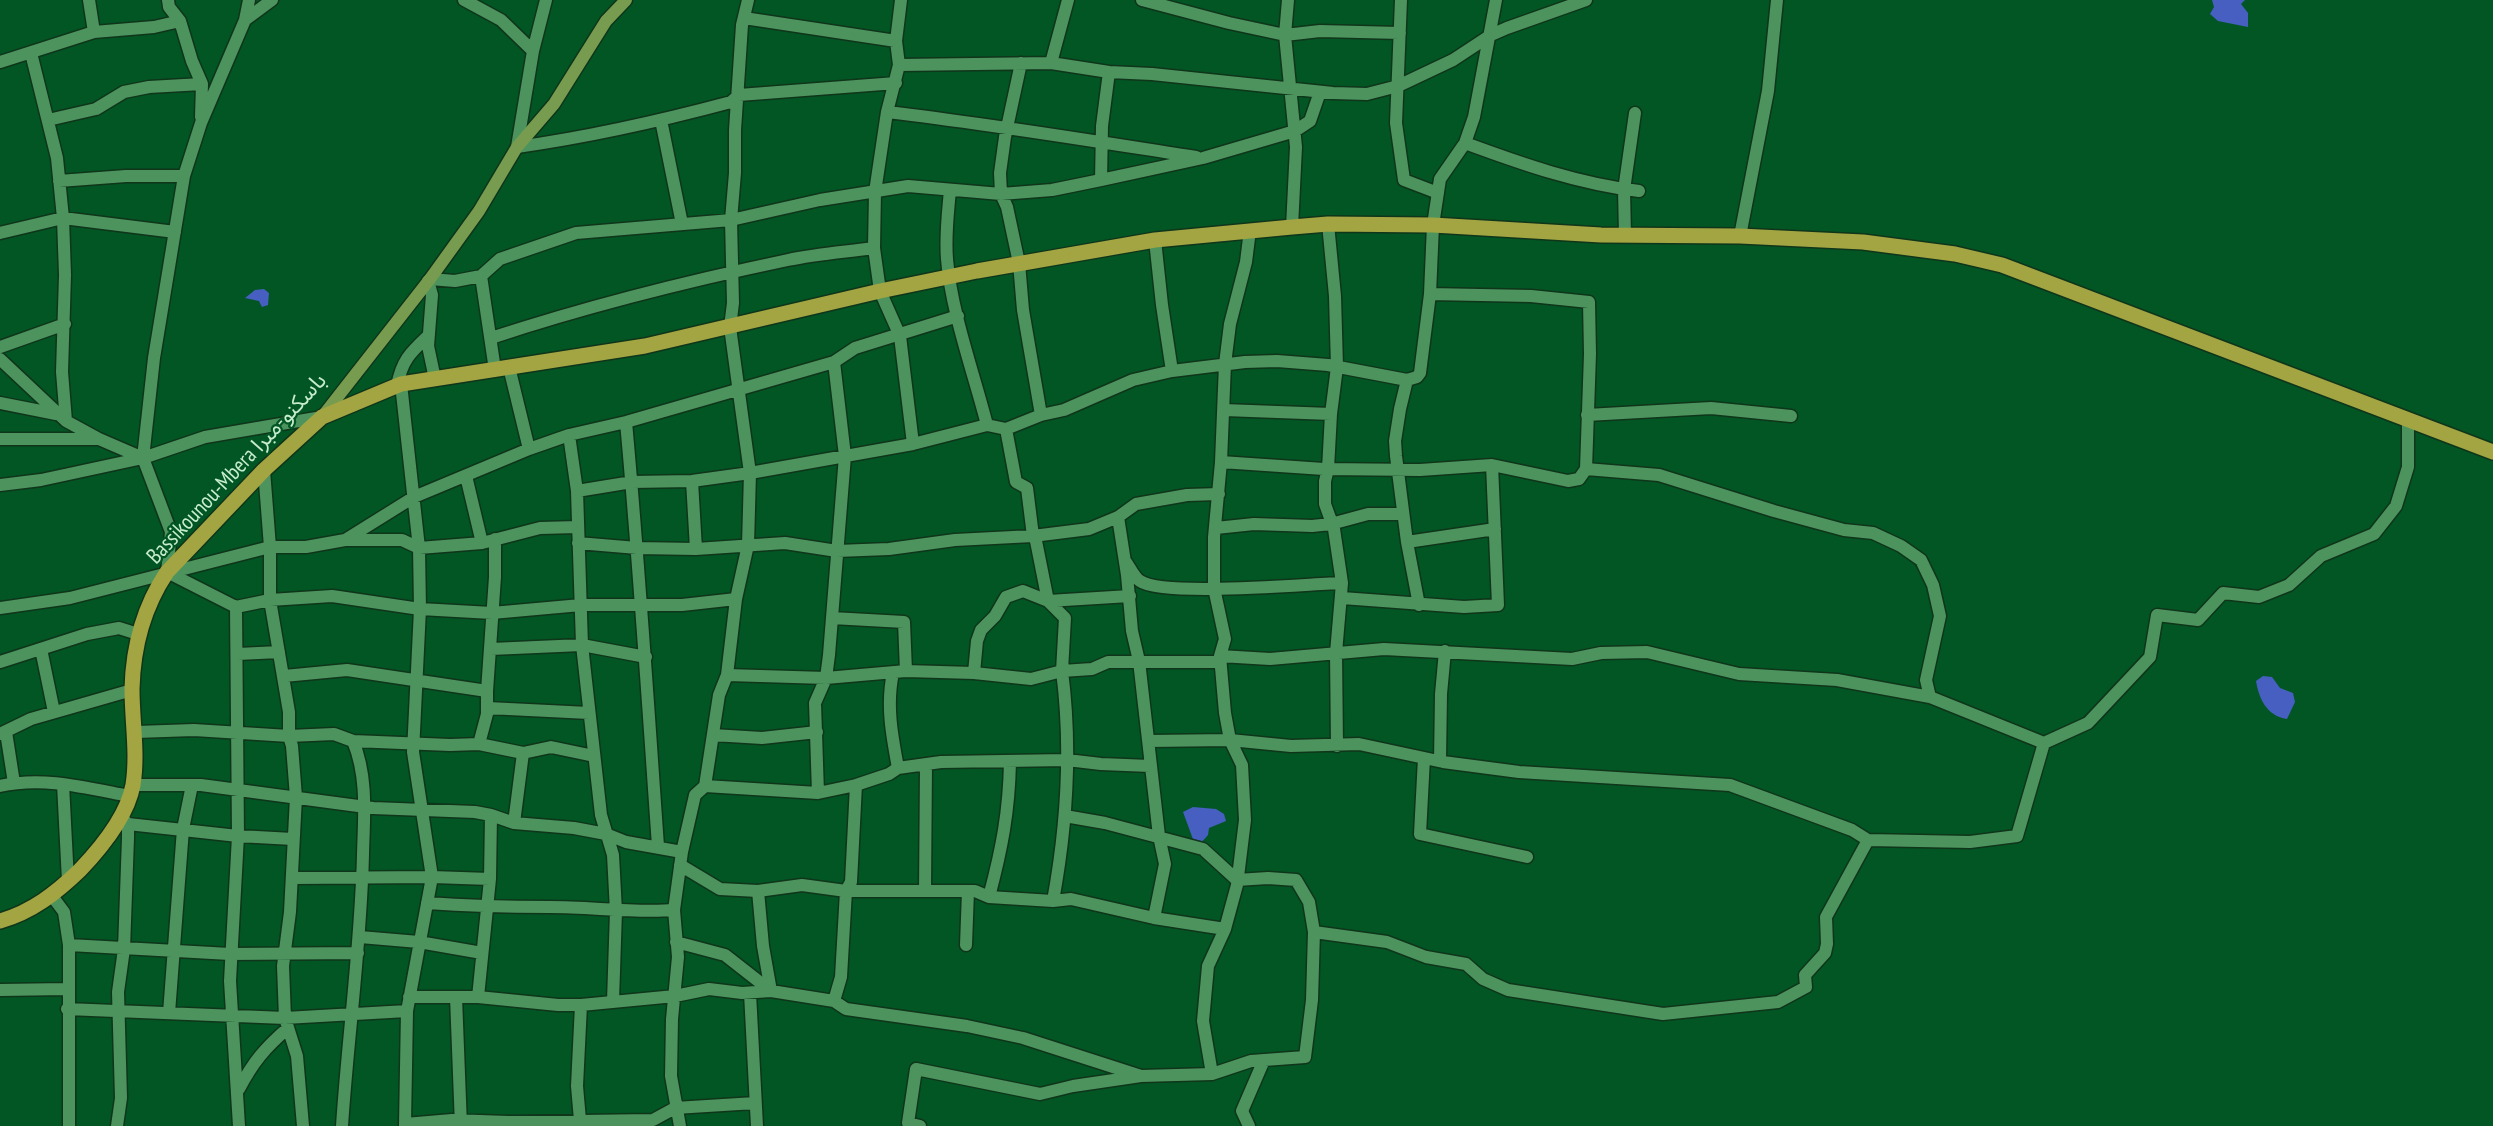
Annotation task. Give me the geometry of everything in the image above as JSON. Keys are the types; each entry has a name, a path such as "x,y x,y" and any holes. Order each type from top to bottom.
{"main road":[{"path":"322,417 399,385 645,346 880,291 1019,263 1155,240 1292,226 1433,225 1625,236 1740,236 1863,242 1955,254 2002,265 2493,452"},
{"name":"Bassikounou-Mbera باسكنو-مبرا","path":"0,921 20,915 52,896 91,858 124,820 131,791 136,732 132,690 138,634 156,588 167,572 264,470 322,417"}],"street":[{"path":"89,0 94,32"},
{"path":"168,0 169,7 180,21 192,61 202,84 201,123"},
{"path":"167,572 171,532 143,458 154,358 184,176 201,123 245,20 249,0"},
{"path":"245,20 272,0"},
{"path":"464,0 501,20 533,51"},
{"path":"546,0 533,51 517,147 571,139 661,120 731,102 739,95 896,83"},
{"name":"Bassikounou-Mbera باسكنو-مبرا","path":"322,417 429,280 479,211 517,147 554,105 606,21 626,0"},
{"path":"680,1126 675,1108 671,1066 675,996 674,910 682,852 695,795 705,786 719,695 727,675 736,599 748,545 750,473 730,327 733,303 731,220 744,18 748,0"},
{"path":"901,0 896,41 899,65 887,112 875,192 874,248 880,291 900,336 913,444"},
{"path":"1051,63 1068,0"},
{"path":"1144,0 1229,23 1285,35 1320,31 1400,33"},
{"path":"1288,0 1285,35 1296,163 1292,226"},
{"path":"1401,0 1396,123 1404,180 1438,193"},
{"path":"577,491 632,482 692,481 750,473 913,444 987,425 1006,429 1041,415 1064,411 1133,380 1173,371 1225,364 1277,361 1337,367 1407,380 1417,377 1420,373 1430,294 1433,225 1440,178 1466,143 1474,117 1496,0"},
{"path":"899,65 1051,63 1109,72 1360,94 1398,86 1453,60 1491,35 1586,0"},
{"path":"1740,236 1768,91 1777,0"},
{"path":"744,18 896,41"},
{"path":"0,62 94,32 154,27 180,21"},
{"path":"31,53 57,158 63,218 65,324 61,418"},
{"path":"1021,63 1000,173 1001,194 1007,207 1019,263 1023,310 1041,415"},
{"path":"1101,180 1101,143 1109,72"},
{"path":"48,120 96,109 124,93 149,87 202,84"},
{"path":"435,379 428,345 432,295 429,280 455,281 481,276 500,259 576,232 731,220 820,200 908,186 1001,194 1052,190 1203,158 1295,131 1310,121 1320,92"},
{"path":"887,112 1008,127 1203,158"},
{"path":"1625,236 1624,189 1635,113"},
{"path":"661,120 682,224"},
{"path":"1466,143 1523,164 1594,185 1639,191"},
{"path":"59,181 126,176 184,176"},
{"path":"950,190 946,261 987,425"},
{"path":"0,233 63,218 175,232"},
{"path":"1328,224 1335,296 1337,367 1331,414 1328,469 1324,481 1325,504 1334,529 1342,583 1336,653 1337,746"},
{"path":"1212,1074 1203,1021 1208,966 1224,929 1237,880 1245,820 1242,765 1230,740 1225,713 1220,659 1225,639 1214,588 1225,364 1230,324 1246,262 1250,230"},
{"path":"1155,240 1162,305 1173,371"},
{"path":"491,338 557,316 733,273 789,260 874,248"},
{"path":"481,276 491,338 529,449"},
{"path":"1221,462 1328,469 1399,470 1492,465 1568,481 1579,479 1586,469 1590,354 1589,302 1531,296 1430,294"},
{"path":"345,540 414,497 529,449 569,435 626,422 834,362 855,348 900,336 958,316"},
{"path":"0,347 65,324"},
{"path":"429,335 407,356 400,368 399,385 419,548 420,609 413,743 432,877 407,1011 404,1066 405,1125 653,1120 675,1108 755,1103"},
{"path":"0,359 61,418"},
{"path":"818,793 815,703 826,678 845,456 834,362"},
{"path":"1407,380 1395,441 1407,542 1419,605"},
{"path":"0,403 61,418 99,439 143,458"},
{"path":"1587,415 1711,408 1791,416"},
{"path":"1224,410 1331,414"},
{"path":"0,485 41,480 143,458 205,437 322,417"},
{"path":"727,675 826,678 899,672 974,673 1031,679 1062,671 1092,669 1108,662 1270,659 1384,649 1445,651 1468,655 1572,658 1601,653 1647,652 1739,674 1837,681 1930,697 2043,743 2088,723 2150,657 2157,615 2198,620 2223,593 2259,597 2289,585 2321,556 2374,534 2396,506 2408,467 2408,420"},
{"path":"626,422 646,657 657,846"},
{"path":"1006,429 1016,482 1027,488 1033,536 1036,541 1048,602"},
{"path":"569,435 577,491 582,645 589,713 606,834 613,855 616,911 613,1001"},
{"path":"0,439 99,439"},
{"path":"1342,598 1419,605 1464,607 1498,605 1492,465"},
{"path":"1586,469 1659,475 1773,511 1844,530 1873,533 1901,546 1921,560 1933,585 1940,616 1926,680 1930,697"},
{"path":"264,470 270,547 270,600 289,712 289,736 292,746 296,797 292,878 283,966 287,1023 297,1056 303,1126"},
{"path":"465,476 482,543"},
{"path":"692,481 696,549"},
{"path":"578,543 637,548 696,549 785,543 837,551 889,549 956,540 1089,530 1118,517 1136,504 1187,495 1219,494"},
{"path":"1216,528 1254,524 1312,526 1331,524 1368,514 1403,514"},
{"path":"1118,517 1130,596 1132,631 1139,661 1159,836 1166,864 1154,918"},
{"path":"0,608 70,598 270,547 306,547 345,540 402,540 419,548 482,543 540,528 578,527"},
{"path":"1407,542 1495,529"},
{"path":"479,744 488,708 495,539"},
{"path":"1125,560 1140,581 1164,588 1342,583"},
{"path":"167,572 236,607 270,600 332,596 420,609 492,613 581,606 640,606 736,599"},
{"path":"974,673 977,640 981,630 995,616 1006,597 1023,591 1048,602 1065,618 1062,671 1069,730 1067,798 1062,850 1053,902"},
{"path":"1048,602 1130,596"},
{"path":"236,607 238,836 230,954 239,1126"},
{"path":"832,618 904,622 899,672 889,693 891,729 898,768"},
{"path":"0,662 87,634 118,628 138,634"},
{"path":"491,649 582,645 646,657"},
{"path":"41,650 54,712"},
{"path":"1440,761 1440,694 1445,651"},
{"path":"237,654 279,652"},
{"path":"284,676 347,670 487,691"},
{"path":"14,783 3,733 31,719 132,690"},
{"path":"488,708 589,713"},
{"path":"136,732 237,732 289,736 334,734 353,741 479,744 523,753 551,747 594,756"},
{"path":"713,735 762,738 816,732"},
{"path":"1149,741 1230,740 1291,746 1359,744 1440,761 1519,772 1730,785 1851,830 1868,840 1970,842 2017,836 2043,743"},
{"path":"342,1126 360,937 363,878 365,807 358,755 353,741"},
{"path":"514,823 523,753"},
{"path":"1424,758 1420,834 1527,857"},
{"path":"705,786 818,793 856,785 889,774 898,768 942,762 1067,760 1150,766"},
{"path":"989,897 1004,839 1010,762"},
{"path":"925,891 926,765"},
{"path":"0,786 14,783 63,784 131,791 192,785 365,807 491,815 514,823 574,828 606,834 626,842 682,852"},
{"path":"63,784 68,881"},
{"path":"169,1012 183,829 192,785"},
{"path":"834,1001 841,978 846,891 851,882 856,785"},
{"path":"478,997 490,879 491,815"},
{"path":"920,1126 908,1123 916,1069 1040,1094 1073,1086 1141,1076 1212,1074 1251,1061 1305,1057 1312,1000 1314,932 1309,902 1296,880 1268,878 1237,880 1203,849 1105,823 1065,816"},
{"path":"117,1126 121,1098 118,992 124,949 124,820 238,836 293,839"},
{"path":"1314,932 1387,942 1426,957 1466,964 1483,979 1508,990 1552,998 1664,1014 1778,1002 1806,987 1805,975 1825,953 1826,917 1868,840"},
{"path":"680,865 720,889 758,891 802,885 846,891 968,891 989,897 1053,902 1071,900 1154,918 1224,929"},
{"path":"292,878 490,879"},
{"path":"758,891 763,946 771,992"},
{"path":"966,945 968,891"},
{"path":"52,896 64,912 69,945 67,989 69,1126"},
{"path":"427,903 616,911 674,910"},
{"path":"360,937 419,942 482,953"},
{"path":"676,942 725,955 771,992"},
{"path":"69,945 230,954 358,953"},
{"path":"0,990 67,989"},
{"path":"409,997 478,997 581,1005 675,996 709,989 750,993 771,992 834,1001 846,1009 967,1026 1023,1038 1141,1076"},
{"path":"750,993 757,1126"},
{"path":"456,997 462,1123"},
{"path":"580,1120 577,1086 581,1005"},
{"path":"67,1009 118,1013 169,1012 233,1016 287,1023 351,1013 407,1011"},
{"path":"238,1090 250,1067 287,1023"},
{"path":"1249,1126 1242,1111 1263,1060"}],"water":[{"path":"2212,0 2245,0 2241,4 2248,13 2248,27 2218,21 2210,14 2214,7"},
{"path":"264,289 269,293 268,305 262,307 259,301 245,298 255,290"},
{"path":"2263,676 2272,677 2280,688 2293,693 2295,702 2287,719 2274,714 2265,706 2256,681"},
{"path":"1193,807 1216,809 1224,814 1226,821 1209,828 1208,835 1200,844 1194,842 1183,812"}]}
